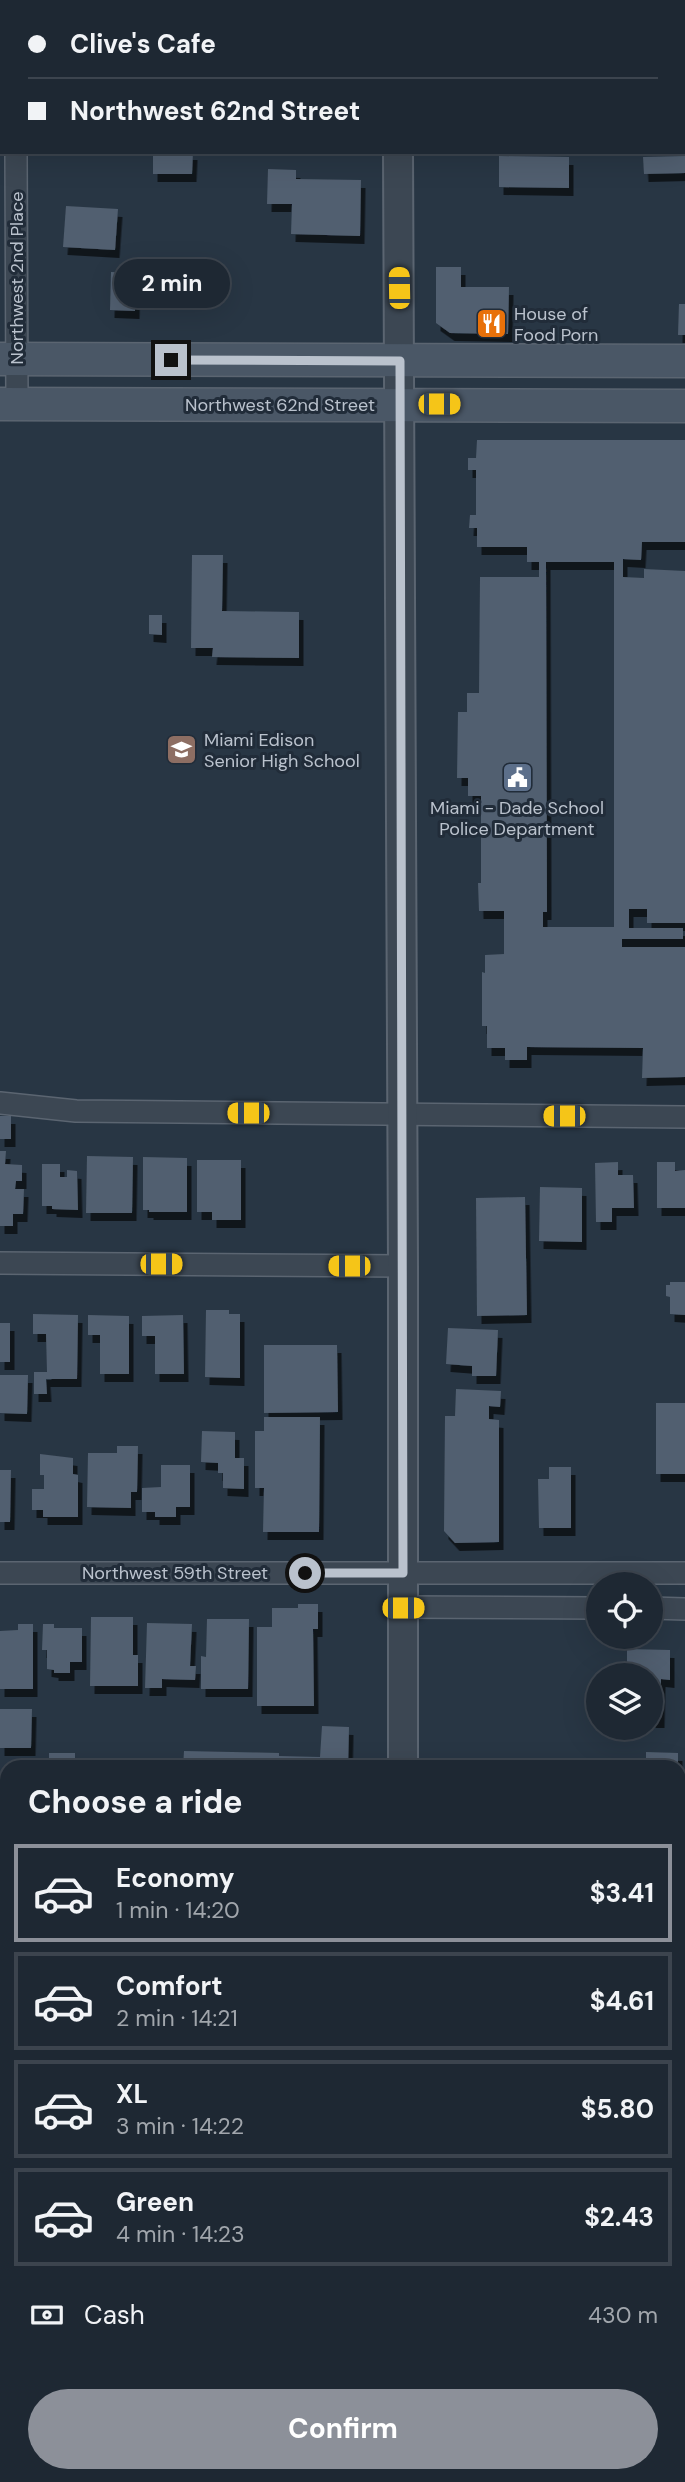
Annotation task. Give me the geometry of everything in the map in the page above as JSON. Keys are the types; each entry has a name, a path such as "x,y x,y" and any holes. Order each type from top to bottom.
{"main road":[{"path":"9,359 685,361"},
{"name":"Northwest 62nd Street","path":"8,404 685,406"}],"street":[{"name":"Northwest 2nd Place","path":"8,404 16,154"},
{"path":"397,154 400,361 403,1760"},
{"path":"0,1103 76,1111 685,1117"},
{"path":"0,1263 403,1266"},
{"name":"Northwest 59th Street","path":"0,1573 685,1573"},
{"path":"403,1608 586,1608"},
{"path":"663,1608 685,1609"}],"building":[{"path":"153,154 193,154 192,174 153,174"},
{"path":"499,156 569,157 569,188 499,187"},
{"path":"685,156 685,173 644,174 643,157"},
{"path":"268,169 296,170 296,179 361,180 360,236 291,234 292,204 267,204"},
{"path":"66,206 118,209 115,250 63,247"},
{"path":"436,267 461,267 461,287 509,287 508,334 450,333 436,323"},
{"path":"111,272 136,273 135,311 110,310"},
{"path":"679,304 685,304 685,335 678,335"},
{"path":"477,440 685,440 685,542 642,542 641,560 623,559 623,577 644,578 644,569 685,571 685,923 647,923 647,909 629,909 629,928 683,928 683,939 622,939 622,947 685,947 685,1077 642,1078 643,1048 527,1047 527,1060 505,1060 505,1048 487,1048 487,1026 482,1026 482,972 485,973 485,955 504,954 504,911 479,911 481,796 468,796 468,778 457,778 458,712 467,712 467,693 479,693 480,577 539,577 539,562 527,562 527,547 477,547 477,528 469,528 470,515 476,515 476,470 468,470 468,458 476,458","holes":["546,562 614,562 614,927 543,927 543,912 547,912"]},
{"path":"192,555 223,555 222,611 299,612 299,658 212,657 213,648 191,648"},
{"path":"149,615 162,615 162,635 149,634"},
{"path":"0,1116 11,1116 11,1139 0,1139"},
{"path":"0,1151 6,1151 5,1164 22,1165 22,1181 16,1181 15,1189 24,1189 23,1214 13,1214 13,1226 0,1226"},
{"path":"87,1156 133,1157 132,1213 86,1213"},
{"path":"143,1157 187,1158 187,1212 143,1210"},
{"path":"197,1160 241,1160 241,1220 212,1220 212,1212 197,1212"},
{"path":"618,1162 618,1175 633,1175 634,1208 612,1208 612,1222 596,1222 595,1163"},
{"path":"657,1162 675,1162 675,1171 685,1170 685,1208 657,1208"},
{"path":"42,1164 60,1164 60,1177 67,1177 67,1170 77,1171 78,1210 42,1206"},
{"path":"540,1187 582,1188 582,1242 539,1241"},
{"path":"525,1197 527,1315 477,1316 476,1198"},
{"path":"670,1282 685,1282 685,1315 670,1314 670,1297 666,1296 666,1285 670,1285"},
{"path":"206,1310 229,1310 229,1314 240,1314 240,1378 205,1377"},
{"path":"33,1314 78,1315 77,1379 46,1379 47,1394 34,1394 34,1372 47,1372 46,1334 33,1334"},
{"path":"88,1315 129,1316 129,1374 100,1374 100,1335 88,1335"},
{"path":"183,1315 184,1374 155,1374 155,1336 142,1336 142,1316"},
{"path":"0,1323 10,1323 10,1362 0,1362"},
{"path":"448,1328 498,1330 496,1376 472,1376 472,1366 446,1364"},
{"path":"264,1345 337,1345 338,1412 264,1413"},
{"path":"0,1375 28,1375 27,1414 0,1413"},
{"path":"456,1389 501,1391 500,1407 489,1406 489,1419 499,1420 499,1542 455,1543 444,1531 445,1416 455,1416"},
{"path":"656,1403 685,1403 685,1474 656,1474"},
{"path":"264,1417 320,1417 319,1532 263,1532 264,1488 255,1488 255,1431 264,1431"},
{"path":"202,1431 235,1432 235,1458 244,1458 244,1489 223,1488 223,1473 218,1473 218,1463 201,1462"},
{"path":"117,1446 138,1446 137,1492 131,1492 131,1508 87,1507 88,1453 117,1453"},
{"path":"40,1454 73,1458 73,1474 78,1475 78,1517 43,1517 43,1510 32,1510 32,1489 44,1489 44,1475 40,1475"},
{"path":"161,1465 190,1465 190,1507 176,1507 176,1517 155,1517 155,1512 142,1512 142,1488 161,1487"},
{"path":"549,1467 571,1467 571,1528 539,1528 538,1479 549,1479"},
{"path":"0,1470 11,1470 10,1522 0,1522"},
{"path":"298,1604 318,1604 318,1629 313,1629 314,1706 257,1706 257,1627 272,1627 272,1608 298,1608"},
{"path":"91,1617 133,1617 133,1655 138,1655 138,1686 90,1686"},
{"path":"207,1619 249,1619 248,1689 201,1689 201,1656 206,1657"},
{"path":"147,1623 192,1624 190,1666 196,1666 195,1680 162,1679 162,1688 145,1688"},
{"path":"18,1624 33,1624 33,1689 0,1689 0,1631 18,1630"},
{"path":"43,1624 54,1624 54,1628 82,1628 82,1662 70,1662 70,1673 54,1673 54,1670 47,1669 47,1650 42,1650"},
{"path":"627,1649 670,1650 670,1680 663,1679 663,1663 627,1663"},
{"path":"0,1709 32,1709 31,1748 0,1748"},
{"path":"322,1726 349,1727 348,1760 183,1760 184,1751 279,1753 279,1756 320,1757"},
{"path":"646,1752 678,1753 678,1760 646,1760"},
{"path":"49,1753 75,1753 75,1760 49,1760"}],"place":[{"name":"House of Food Porn","path":"491,324"},
{"name":"Miami Edison Senior High School","path":"181,750"},
{"name":"Miami - Dade School Police Department","path":"517,777"}],"route":[{"path":"171,360 400,361 403,1573 305,1573"}]}
